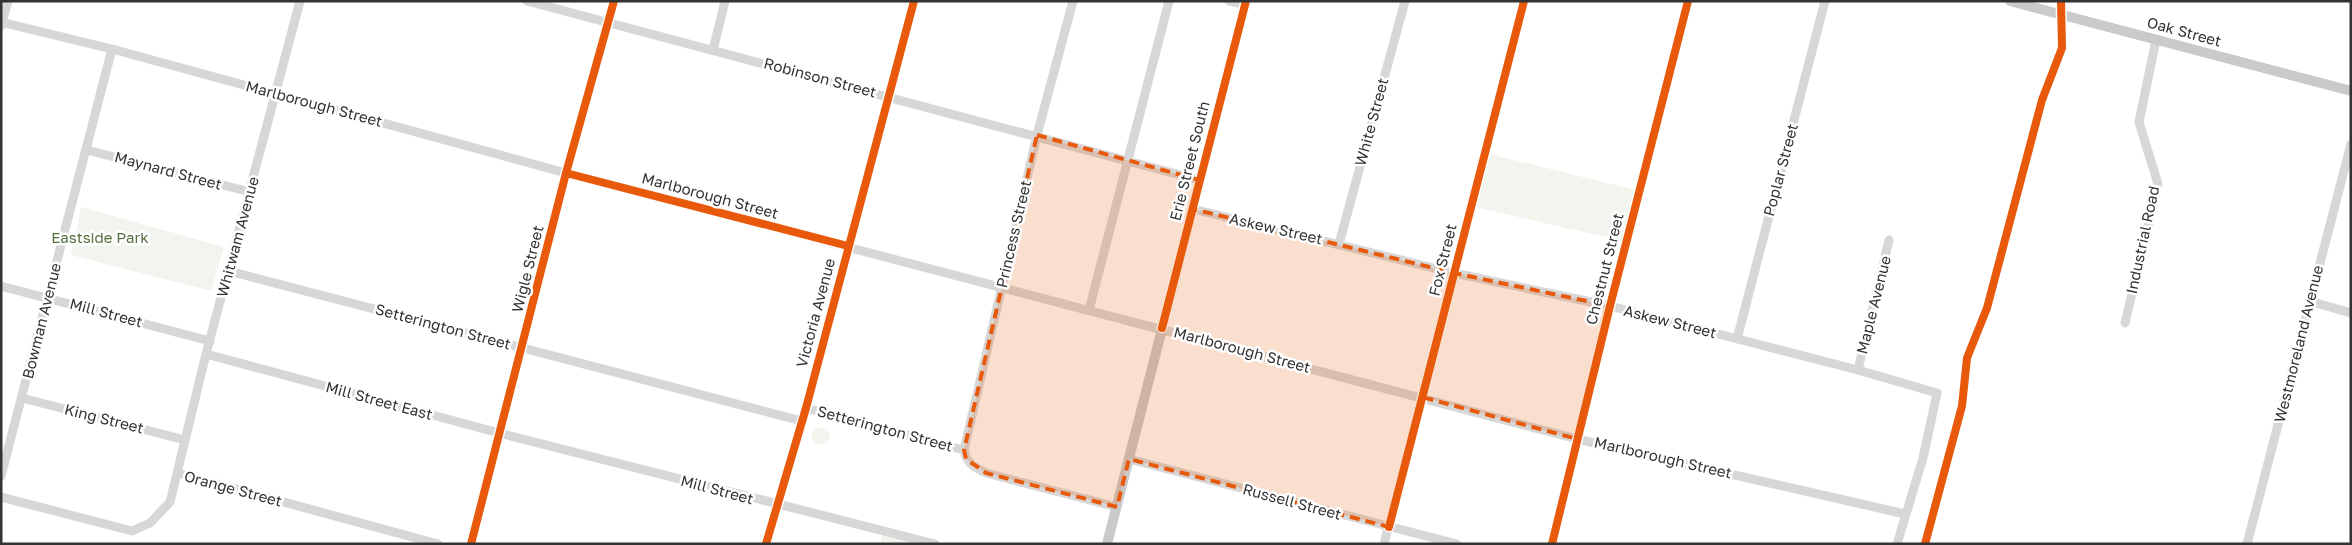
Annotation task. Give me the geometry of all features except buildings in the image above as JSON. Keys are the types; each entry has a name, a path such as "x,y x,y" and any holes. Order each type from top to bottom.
{"main road":[{"name":"Oak Street","path":"2010,1 2351,91"},
{"name":"Erie Street South","path":"1107,544 1246,3"}],"street":[{"path":"2,23 8,1"},
{"name":"Whitwam Avenue","path":"177,473 206,354 300,1"},
{"name":"Robinson Street","path":"527,1 1036,135 1199,180"},
{"name":"Wigle Street","path":"471,544 566,173 614,1"},
{"path":"713,50 726,1"},
{"name":"Victoria Avenue","path":"766,544 806,408 914,1"},
{"name":"Princess Street","path":"964,450 1036,135 1073,1"},
{"path":"1089,310 1169,1"},
{"path":"1229,1 1246,3"},
{"name":"White Street","path":"1339,244 1405,1"},
{"name":"Fox Street","path":"1384,544 1524,1"},
{"name":"Chestnut Street","path":"1552,544 1610,306 1688,1"},
{"name":"Poplar Street","path":"1737,339 1825,1"},
{"name":"Marlborough Street","path":"2,23 112,49 566,173 1002,288 1162,328 1577,439 1905,514"},
{"name":"Industrial Road","path":"2125,323 2158,184 2139,122 2156,40"},
{"name":"Bowman Avenue","path":"1,476 112,49"},
{"name":"Westmoreland Avenue","path":"2247,544 2351,144"},
{"name":"Maynard Street","path":"87,150 250,192"},
{"name":"Askew Street","path":"1193,209 1454,274 1610,306 1858,370 1937,393 1923,458 1905,514"},
{"name":"Maple Avenue","path":"1858,370 1889,240"},
{"name":"Setterington Street","path":"229,271 802,421"},
{"name":"Mill Street","path":"1,286 210,340"},
{"path":"2310,301 2351,313"},
{"name":"Mill Street East","path":"206,354 499,433"},
{"name":"King Street","path":"22,398 185,440"},
{"name":"Setterington Street","path":"806,408 964,450"},
{"name":"Mill Street","path":"499,433 935,544"},
{"path":"964,450 966,459 972,466 1022,483 1117,507"},
{"name":"Russell Street","path":"1128,459 1457,544"},
{"name":"Orange Street","path":"1,497 132,531 150,523 170,502 177,473 438,544"},
{"path":"1897,544 1905,514"}],"highlighted area":[{"path":"1037,135 1199,180 1193,209 1454,273 1610,306 1577,439 1422,397 1389,527 1129,459 1117,507 986,473 966,459 964,450"}],"green space":[{"path":"1485,153 1639,191 1627,242 1471,206"},
{"name":"Eastside Park","path":"81,207 224,247 211,291 71,255"},
{"path":"821,427 827,430 830,436 827,442 821,445 815,442 812,436 815,430"},
{"path":"883,531 935,544 880,544"}],"cycle path":[{"path":"471,544 566,173 614,1"},
{"path":"766,544 806,408 914,1"},
{"path":"1162,328 1246,1"},
{"path":"1389,527 1524,1"},
{"path":"1552,544 1610,306 1688,1"},
{"path":"1925,544 1962,406 1967,358 1987,308 2042,100 2062,48 2061,1"},
{"path":"566,173 848,246"}]}
